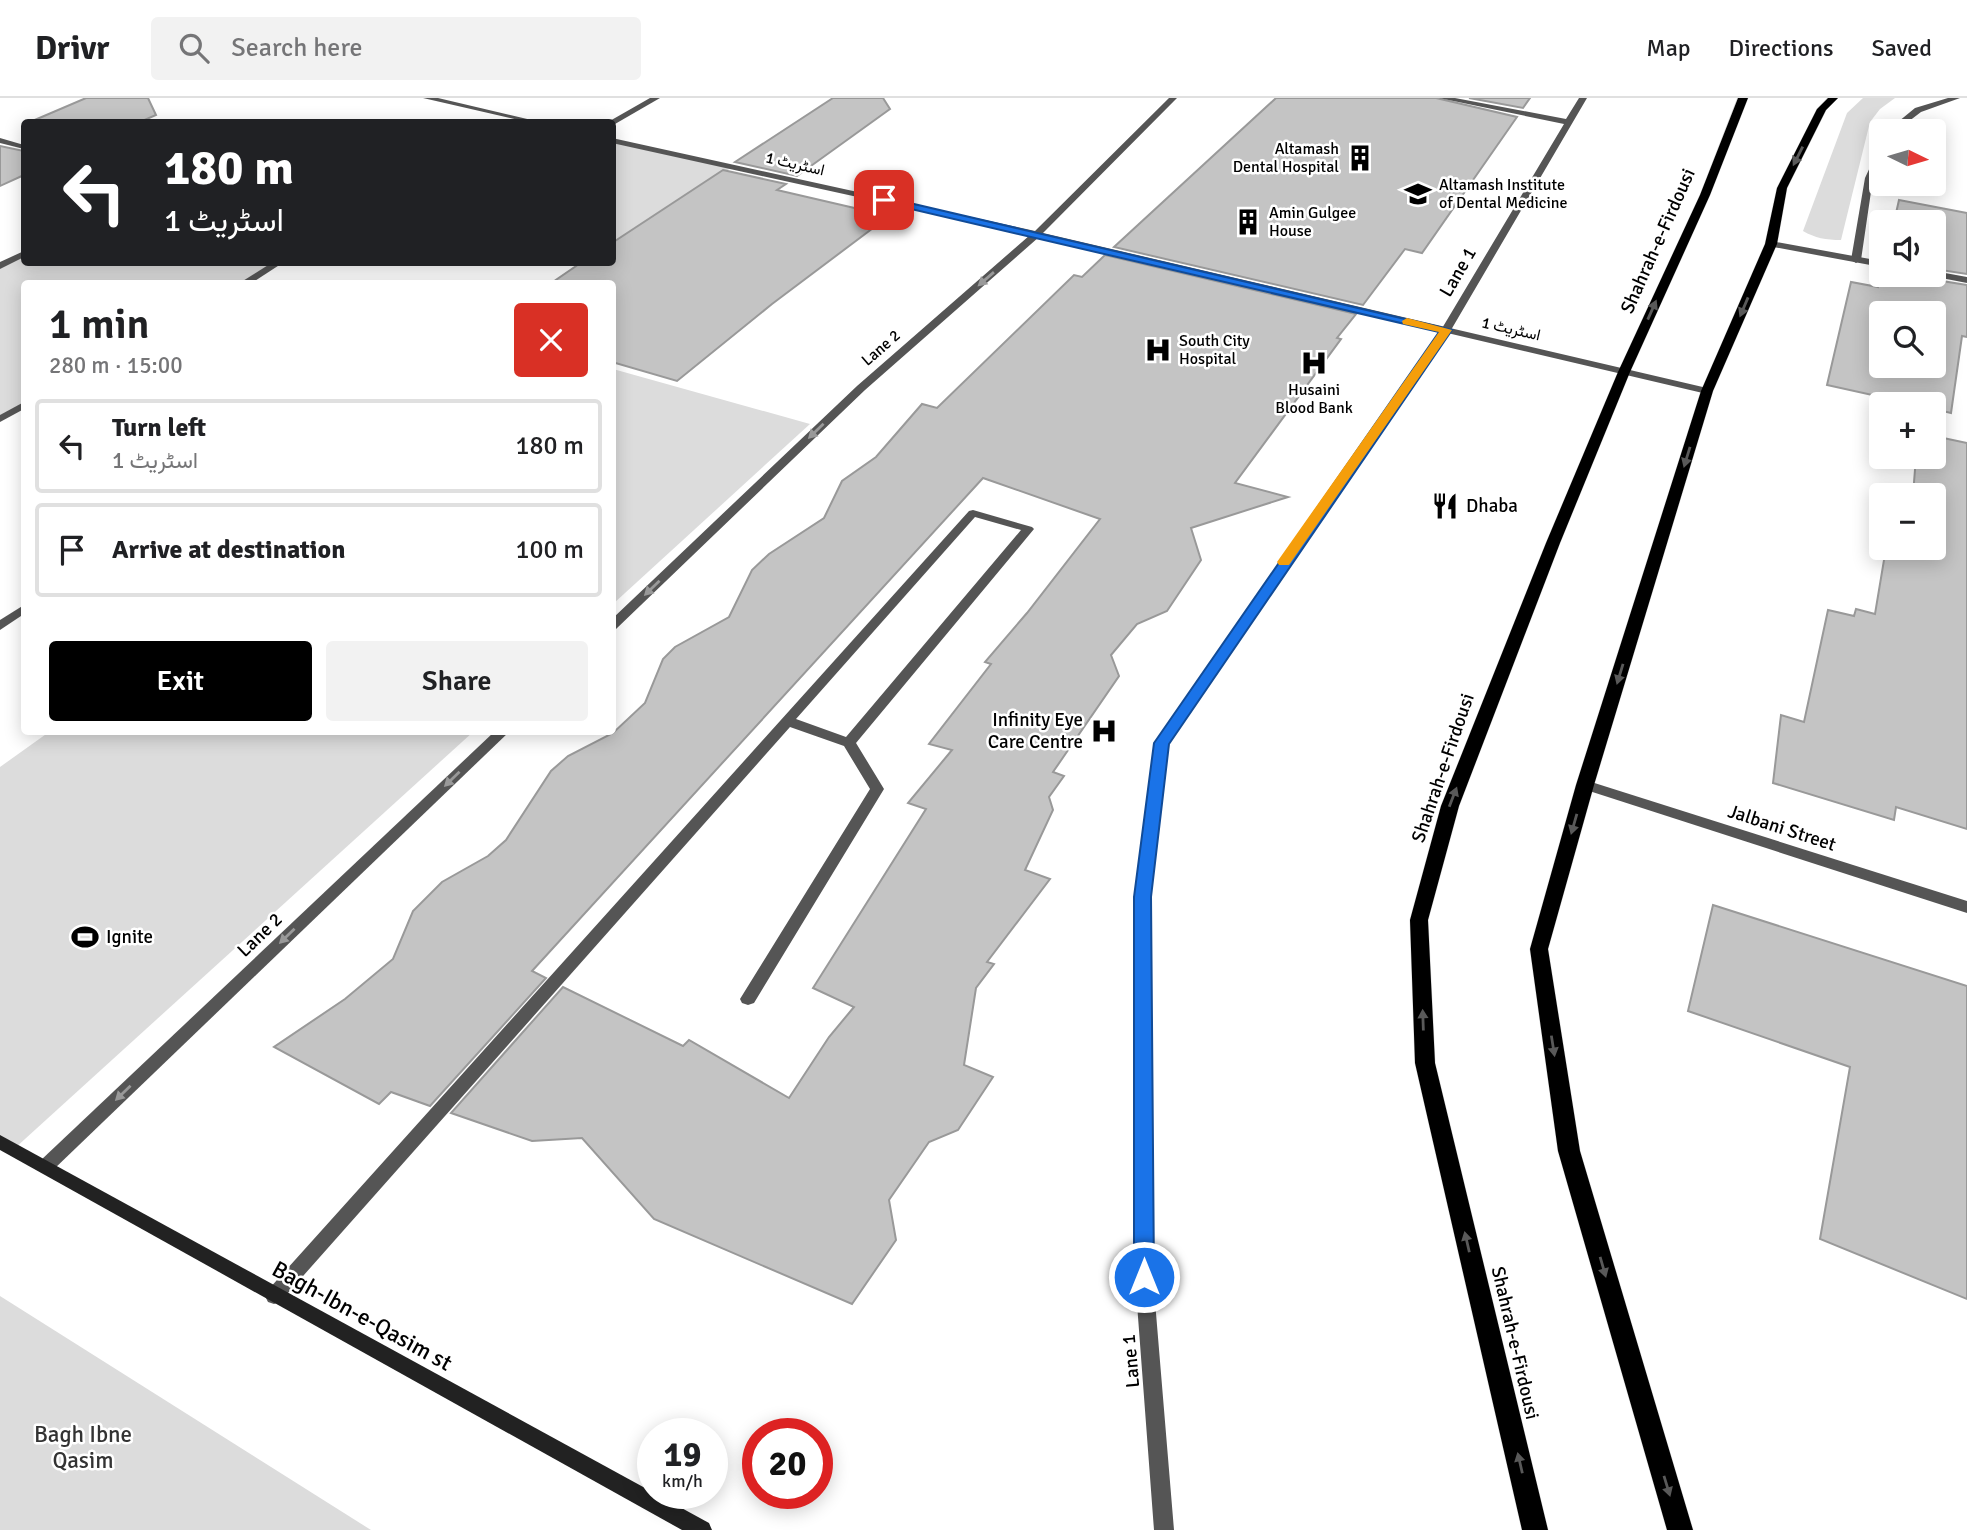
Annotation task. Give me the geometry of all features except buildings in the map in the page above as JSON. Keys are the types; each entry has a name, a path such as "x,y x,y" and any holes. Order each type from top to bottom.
{"main road":[{"name":"Shahrah-e-Firdousi","path":"1535,1530 1425,1063 1419,920 1450,806 1553,543 1624,372 1704,195 1743,98"},
{"path":"1681,1530 1569,1150 1538,949 1585,785 1707,391 1771,244 1782,188 1822,109 1833,98"}],"street":[{"path":"427,98 522,119"},
{"path":"616,120 656,98"},
{"name":"Lane 2","path":"616,622 861,388 1037,234 1173,98"},
{"path":"1443,98 1568,122"},
{"name":"Lane 1","path":"1164,1530 1144,1277 1142,925 1142,897 1161,743 1446,330 1583,98"},
{"path":"1906,119 1918,110 1956,98"},
{"path":"0,140 21,146"},
{"name":"اسٹریٹ 1","path":"616,141 1037,234 1707,391"},
{"path":"1856,260 1869,177"},
{"path":"1771,244 1869,262"},
{"path":"0,266 21,256"},
{"path":"249,280 272,266"},
{"path":"1946,276 1967,280"},
{"path":"0,419 21,407"},
{"path":"274,1296 973,513 1028,529 849,743"},
{"path":"0,626 21,611"},
{"path":"748,999 877,789 849,743 788,721"},
{"name":"Lane 2","path":"46,1166 499,735"},
{"name":"Jalbani Street","path":"1585,785 1967,907"},
{"name":"Bagh-Ibn-e-Qasim st","path":"0,1142 274,1296 702,1530"}],"green space":[{"path":"1863,98 1895,98 1869,119 1841,240 1826,239 1803,231 1847,113"},
{"path":"616,141 734,167 714,176 616,241"},
{"path":"21,254 21,266 274,266 249,280 21,280 21,408 0,420 0,264"},
{"path":"616,370 810,424 616,601"},
{"name":"Ignite","path":"45,735 470,735 14,1149 0,1142 0,767"},
{"name":"Bagh Ibne Qasim","path":"0,1296 371,1530 0,1530"}],"slow traffic":[{"path":"1284,562 1446,330 1407,321"}],"place":[{"name":"Altamash Dental Hospital","path":"1360,158"},
{"name":"Altamash Institute of Dental Medicine","path":"1418,194"},
{"name":"Amin Gulgee House","path":"1248,222"},
{"name":"South City Hospital","path":"1158,350"},
{"name":"Husaini Blood Bank","path":"1314,363"},
{"name":"Dhaba","path":"1445,506"},
{"name":"Infinity Eye Care Centre","path":"1104,731"},
{"name":"Ignite","path":"85,937"}],"route":[{"path":"884,200 1446,330 1161,743 1142,897 1144,1277"}]}
